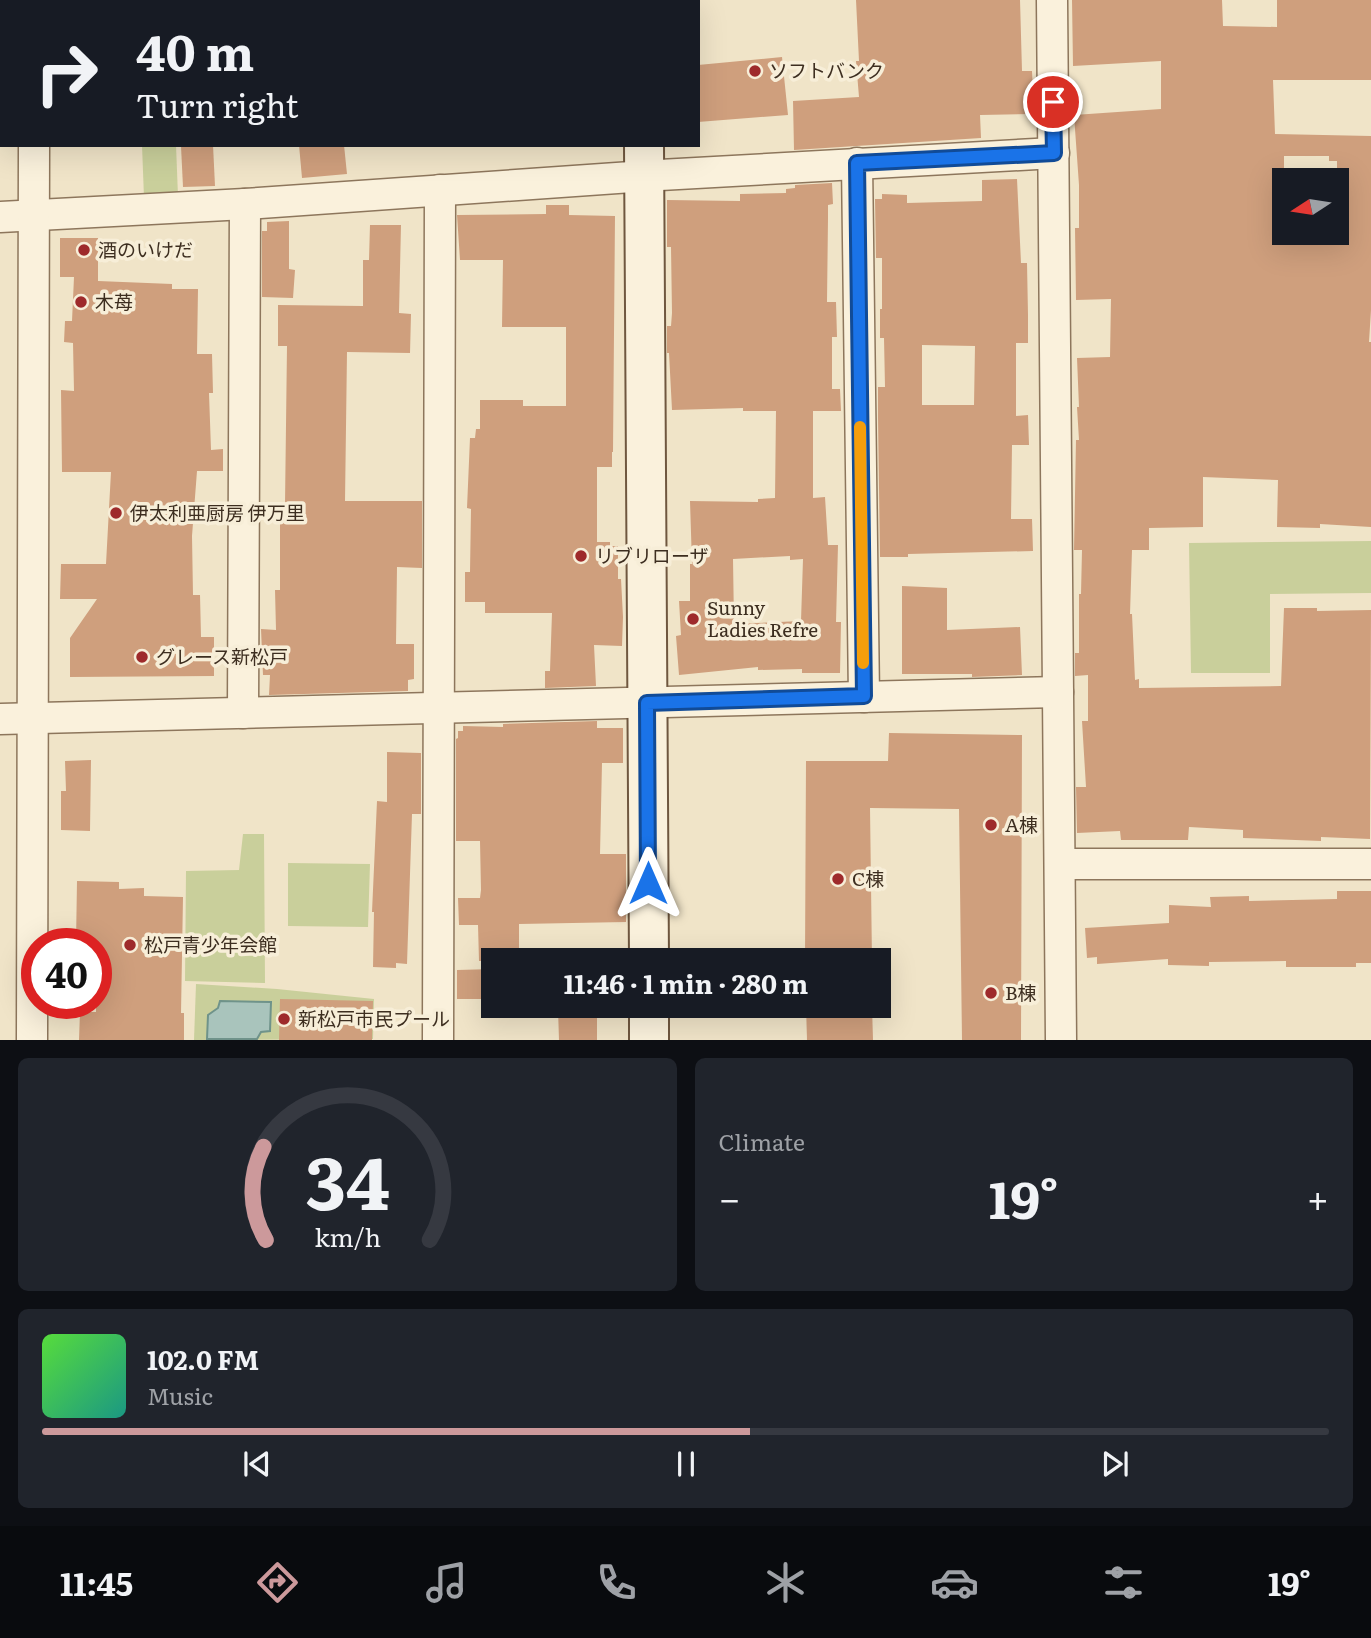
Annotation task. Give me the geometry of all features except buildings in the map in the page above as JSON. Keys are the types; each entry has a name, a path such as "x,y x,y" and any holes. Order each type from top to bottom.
{"street":[{"path":"1052,0 1061,1040"},
{"path":"32,1040 34,147"},
{"path":"0,217 440,190 644,161 857,163 1054,153"},
{"path":"644,161 649,948"},
{"path":"857,163 864,696"},
{"path":"438,1040 440,190"},
{"path":"243,713 245,204"},
{"path":"0,719 1058,692"},
{"path":"1060,863 1371,864"},
{"path":"649,1018 649,1040"}],"green space":[{"path":"142,147 176,147 178,196 144,198"},
{"path":"1371,541 1371,593 1270,594 1270,673 1191,673 1189,543"},
{"path":"243,834 264,834 265,983 185,981 186,871 239,870"},
{"path":"288,863 370,864 368,927 288,926"},
{"name":"新松戸市民プール","path":"196,984 374,999 373,1039 194,1040"}],"water":[{"path":"220,1001 271,1002 270,1031 261,1032 257,1039 207,1039 208,1015 218,1008"}],"slow traffic":[{"path":"860,427 863,663"}],"place":[{"name":"ソフトバンク","path":"755,71"},
{"name":"酒のいけだ","path":"84,250"},
{"name":"木苺","path":"81,302"},
{"name":"伊太利亜厨房 伊万里","path":"116,513"},
{"name":"リブリローザ","path":"581,556"},
{"name":"Sunny Ladies Refre","path":"693,619"},
{"name":"グレース新松戸","path":"142,657"},
{"name":"A棟","path":"991,825"},
{"name":"C棟","path":"838,879"},
{"name":"松戸青少年会館","path":"130,945"},
{"name":"B棟","path":"991,993"},
{"name":"新松戸市民プール","path":"284,1019"}],"route":[{"path":"648,883 647,703 864,696 857,163 1054,153 1053,102"}]}
